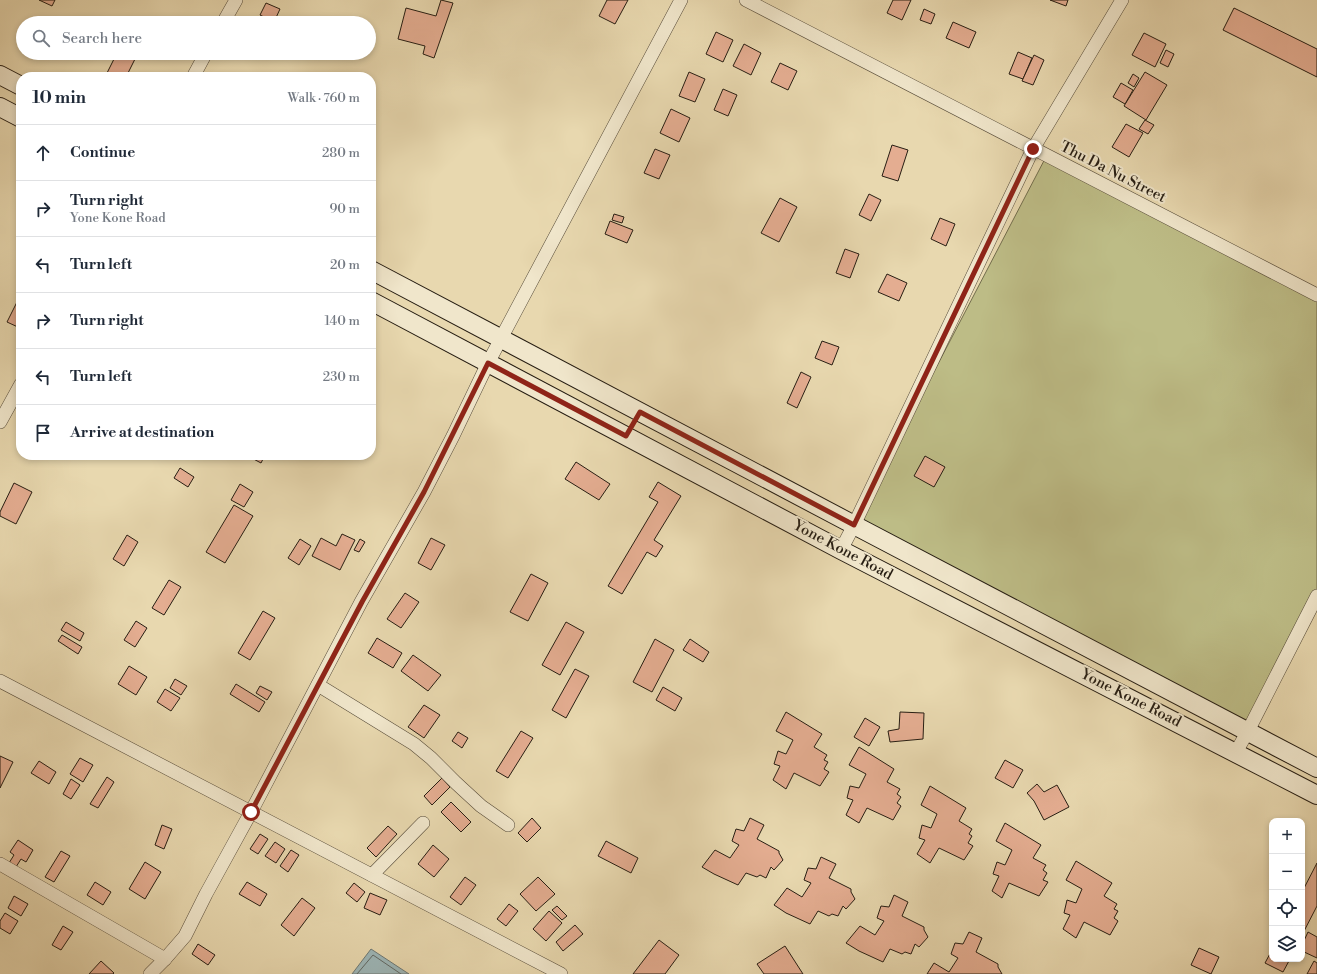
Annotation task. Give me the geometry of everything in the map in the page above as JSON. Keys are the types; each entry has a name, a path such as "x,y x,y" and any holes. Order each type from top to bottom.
{"street":[{"path":"227,16 236,0"},
{"path":"150,974 165,960 185,936 362,602 424,492 488,363 681,0"},
{"name":"Thu Da Nu Street","path":"746,0 1317,295"},
{"path":"841,550 1033,149 1122,0"},
{"path":"196,72 202,60"},
{"path":"0,75 16,83"},
{"path":"0,107 16,115"},
{"path":"376,273 1317,768"},
{"name":"Yone Kone Road","path":"376,305 841,550 1317,795"},
{"path":"0,422 16,393"},
{"path":"626,436 640,412"},
{"path":"1236,752 1317,596"},
{"path":"0,681 561,974"},
{"path":"318,685 414,744 431,758 481,806 508,825"},
{"path":"372,875 423,823"},
{"path":"0,864 165,960"}],"shaded area":[{"path":"1048,153 1317,295 1317,596 1248,731 854,525"}],"water":[{"path":"371,949 409,974 352,974"}],"building":[{"path":"39,0 55,0 52,6"},
{"path":"441,0 453,3 434,58 423,54 425,46 398,39 406,8 436,16"},
{"path":"607,0 628,0 615,24 599,16"},
{"path":"893,0 911,0 902,20 887,13"},
{"path":"1050,0 1068,0 1066,6"},
{"path":"266,3 280,9 277,16 260,15"},
{"path":"1234,8 1317,49 1317,77 1223,30"},
{"path":"924,9 935,14 931,24 920,20"},
{"path":"953,22 976,32 969,48 946,38"},
{"path":"716,32 733,40 723,62 706,54"},
{"path":"1144,33 1166,44 1155,67 1132,55"},
{"path":"744,44 761,53 751,75 733,66"},
{"path":"1166,50 1174,54 1168,67 1160,63"},
{"path":"1018,52 1032,58 1023,79 1009,74"},
{"path":"1034,55 1044,60 1033,85 1022,81"},
{"path":"114,60 134,60 128,72 108,72"},
{"path":"780,63 797,71 788,90 771,82"},
{"path":"689,72 705,79 695,102 679,96"},
{"path":"1145,72 1167,85 1146,120 1124,106"},
{"path":"1133,74 1139,78 1134,87 1128,83"},
{"path":"1121,83 1133,90 1125,104 1113,97"},
{"path":"723,89 737,95 728,116 714,110"},
{"path":"671,109 690,118 679,142 660,133"},
{"path":"1145,120 1154,125 1148,134 1139,129"},
{"path":"1126,124 1143,133 1129,157 1112,147"},
{"path":"892,145 908,150 898,181 882,176"},
{"path":"655,149 670,155 659,179 644,173"},
{"path":"869,194 881,200 871,221 859,215"},
{"path":"780,198 797,207 779,242 761,233"},
{"path":"614,214 624,217 622,223 612,220"},
{"path":"940,218 955,224 946,246 931,239"},
{"path":"610,221 633,230 627,243 605,234"},
{"path":"845,249 859,254 850,278 836,273"},
{"path":"887,274 907,283 899,301 878,292"},
{"path":"16,304 16,326 7,322"},
{"path":"822,341 839,347 832,365 815,358"},
{"path":"801,372 811,377 797,408 787,403"},
{"path":"925,456 945,467 934,487 914,476"},
{"path":"255,460 262,460 261,463"},
{"path":"576,462 610,484 599,500 565,479"},
{"path":"180,468 194,477 188,487 174,478"},
{"path":"658,482 681,496 654,540 663,546 656,557 647,552 622,594 608,586 658,502 649,497"},
{"path":"14,483 32,492 16,524 0,516 0,512"},
{"path":"240,484 253,492 244,507 231,500"},
{"path":"234,505 253,516 225,563 206,552"},
{"path":"342,534 355,540 340,570 312,556 321,538 336,546"},
{"path":"127,535 138,542 124,566 113,559"},
{"path":"431,538 445,545 431,570 418,563"},
{"path":"300,539 311,546 299,565 288,558"},
{"path":"360,539 365,542 359,552 354,550"},
{"path":"531,574 548,583 528,621 510,612"},
{"path":"169,580 181,587 164,615 152,608"},
{"path":"405,593 419,602 401,628 387,619"},
{"path":"263,611 275,618 250,660 238,653"},
{"path":"136,621 147,628 135,647 124,640"},
{"path":"66,622 84,633 80,641 61,630"},
{"path":"566,622 584,632 560,675 542,665"},
{"path":"62,635 82,647 78,654 58,641"},
{"path":"377,638 402,653 393,668 368,653"},
{"path":"655,639 674,650 652,692 633,682"},
{"path":"690,639 709,652 703,662 683,650"},
{"path":"413,655 441,675 428,691 401,671"},
{"path":"129,666 147,677 136,695 118,684"},
{"path":"575,669 589,676 566,718 552,710"},
{"path":"175,679 187,686 181,695 170,688"},
{"path":"236,684 265,702 259,712 230,694"},
{"path":"260,686 272,692 267,700 256,693"},
{"path":"663,687 682,698 675,711 656,700"},
{"path":"165,689 180,698 171,711 157,702"},
{"path":"424,705 440,715 424,738 408,727"},
{"path":"786,712 822,734 814,747 827,755 824,760 828,762 824,769 829,772 820,786 794,773 786,789 773,780 780,766 774,764 778,751 786,754 793,740 776,731"},
{"path":"900,712 924,713 923,739 890,742 888,731 899,729"},
{"path":"865,718 880,727 869,746 854,737"},
{"path":"521,731 533,738 508,778 496,771"},
{"path":"458,732 468,738 462,748 452,741"},
{"path":"859,747 894,769 887,782 900,789 897,794 901,797 897,803 901,806 893,820 867,808 859,823 846,815 853,800 847,798 850,786 859,788 866,774 849,765"},
{"path":"0,756 13,762 0,788"},
{"path":"80,758 93,765 83,782 70,774"},
{"path":"1005,760 1023,770 1013,788 995,778"},
{"path":"39,761 56,772 49,784 31,773"},
{"path":"107,777 114,782 98,808 90,804"},
{"path":"442,778 450,787 432,805 424,796"},
{"path":"71,779 80,785 71,799 63,794"},
{"path":"1037,784 1044,792 1057,785 1069,807 1044,820 1034,801 1027,793"},
{"path":"930,786 966,808 959,821 972,829 969,834 972,836 968,843 973,846 964,860 939,848 930,863 917,854 925,840 919,838 922,825 931,828 937,814 921,805"},
{"path":"451,802 471,822 461,832 441,812"},
{"path":"532,818 541,828 527,842 518,833"},
{"path":"750,818 764,825 757,839 779,851 783,860 774,870 771,867 766,878 760,875 757,877 746,873 738,885 702,867 715,850 730,858 739,845 732,841 736,829 744,831"},
{"path":"1005,823 1041,845 1033,858 1046,865 1043,870 1047,873 1043,880 1048,882 1039,896 1009,883 1002,898 992,891 999,876 993,874 997,862 1005,865 1012,850 996,841"},
{"path":"162,825 172,829 164,849 155,845"},
{"path":"388,826 397,834 376,857 367,848"},
{"path":"260,834 268,839 258,854 250,849"},
{"path":"18,840 33,850 26,862 21,859 16,867 9,863 14,855 10,852"},
{"path":"606,841 638,858 631,873 598,856"},
{"path":"275,842 285,849 276,863 265,856"},
{"path":"433,845 449,859 434,877 418,864"},
{"path":"291,850 299,855 288,872 280,866"},
{"path":"61,851 70,856 54,882 45,877"},
{"path":"821,857 836,864 829,878 851,889 855,899 846,909 843,906 838,916 832,914 829,916 818,911 810,924 786,913 774,905 787,888 802,897 811,883 804,880 808,868 816,869"},
{"path":"1076,861 1112,883 1104,896 1117,904 1114,909 1118,911 1114,918 1118,921 1110,935 1084,922 1076,938 1063,929 1070,915 1064,913 1067,900 1076,903 1082,889 1066,880"},
{"path":"145,862 161,872 145,899 129,889"},
{"path":"1317,863 1317,906 1305,929 1305,890 1305,886"},
{"path":"465,877 476,885 461,905 450,897"},
{"path":"538,877 555,894 536,911 520,894"},
{"path":"95,882 111,892 103,905 87,895"},
{"path":"247,882 267,894 260,906 239,894"},
{"path":"354,883 365,892 357,902 346,893"},
{"path":"370,893 387,900 380,915 364,908"},
{"path":"894,895 908,902 902,916 924,927 928,937 919,947 915,944 911,954 905,952 902,954 890,949 883,962 846,943 860,926 875,935 884,921 877,918 881,906 889,907"},
{"path":"14,896 28,904 21,916 8,908"},
{"path":"302,898 315,908 294,936 281,925"},
{"path":"509,904 518,911 506,926 497,919"},
{"path":"557,906 567,916 562,920 552,910"},
{"path":"549,911 562,923 546,941 533,929"},
{"path":"5,913 18,921 10,934 0,928 0,921"},
{"path":"575,925 583,934 563,951 556,942"},
{"path":"63,926 73,932 61,950 52,945"},
{"path":"969,932 982,938 976,952 998,964 1002,974 927,974 934,963 949,972 958,958 951,954 955,943 963,944"},
{"path":"1308,932 1317,937 1317,958 1305,952 1305,938"},
{"path":"659,940 679,955 665,974 633,974"},
{"path":"198,944 215,955 208,965 192,954"},
{"path":"785,946 803,974 764,974 757,964"},
{"path":"1199,948 1219,957 1211,974 1191,965"},
{"path":"1269,956 1269,962 1288,962 1283,972 1265,963"},
{"path":"101,961 114,973 89,974"},
{"path":"1314,961 1317,963 1317,974 1307,974"}],"route":[{"path":"251,812 362,602 424,492 488,363 570,405 626,436 640,412 854,525 1033,149"}]}
